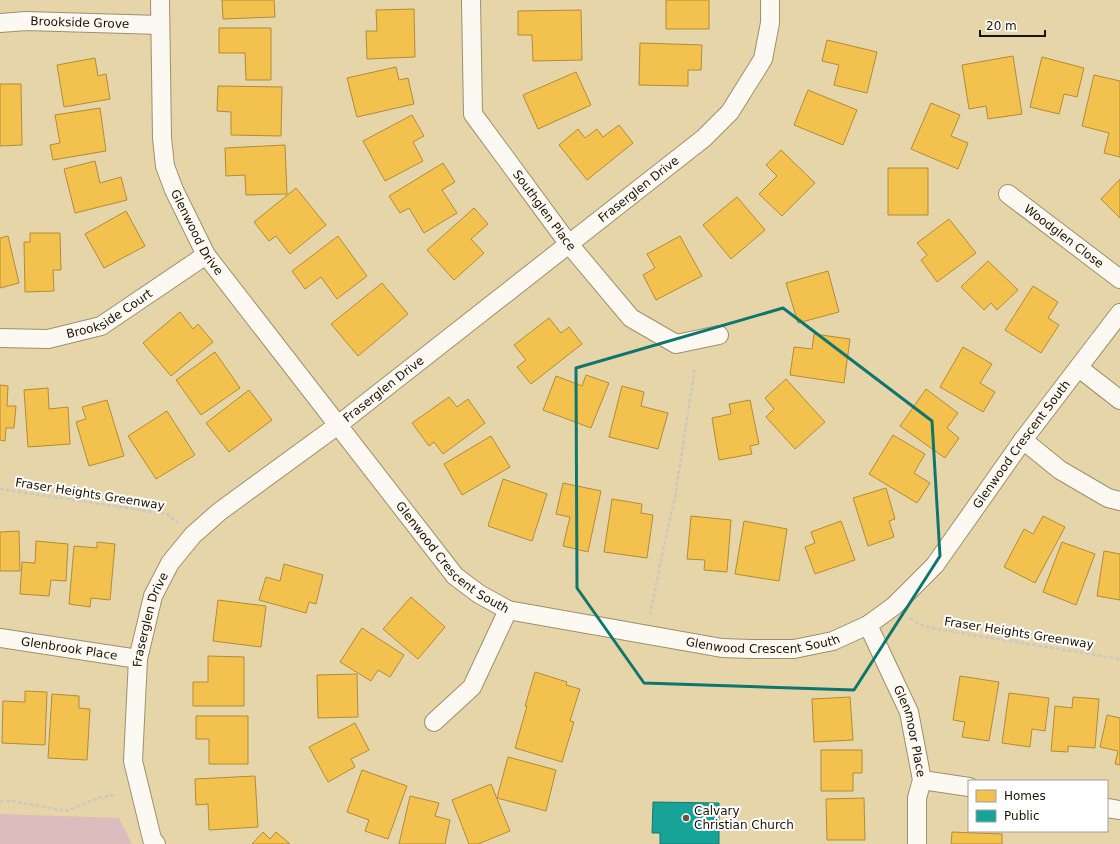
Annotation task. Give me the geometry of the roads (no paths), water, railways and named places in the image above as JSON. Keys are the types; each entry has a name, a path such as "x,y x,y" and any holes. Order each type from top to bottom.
{"street":[{"name":"Glenwood Drive","path":"160,0 162,138 165,166 174,190 206,255 338,425"},
{"name":"Southglen Place","path":"471,0 473,114 568,244 631,318 676,344 719,335"},
{"name":"Fraserglen Drive","path":"156,844 152,839 134,762 138,659 153,596 170,564 194,535 219,512 338,425 704,138 730,112 763,59 770,23 770,0"},
{"name":"Brookside Grove","path":"0,23 26,21 160,24"},
{"name":"Woodglen Close","path":"1008,194 1120,279"},
{"name":"Brookside Court","path":"0,338 48,339 101,326 206,255"},
{"name":"Glenwood Crescent South","path":"338,425 455,576 479,594 508,610 722,648 794,649 833,641 868,625 894,606 934,564 1024,440 1120,313"},
{"path":"1079,368 1120,400"},
{"path":"1024,440 1060,470 1108,498 1120,501"},
{"path":"434,722 472,687 508,610"},
{"name":"Glenmoor Place","path":"868,625 909,712 922,780 918,798 918,844"},
{"name":"Glenbrook Place","path":"0,638 138,659"},
{"path":"922,780 968,787"},
{"path":"1108,808 1120,810"}],"place":[{"name":"Calvary Christian Church","path":"686,818"}]}
